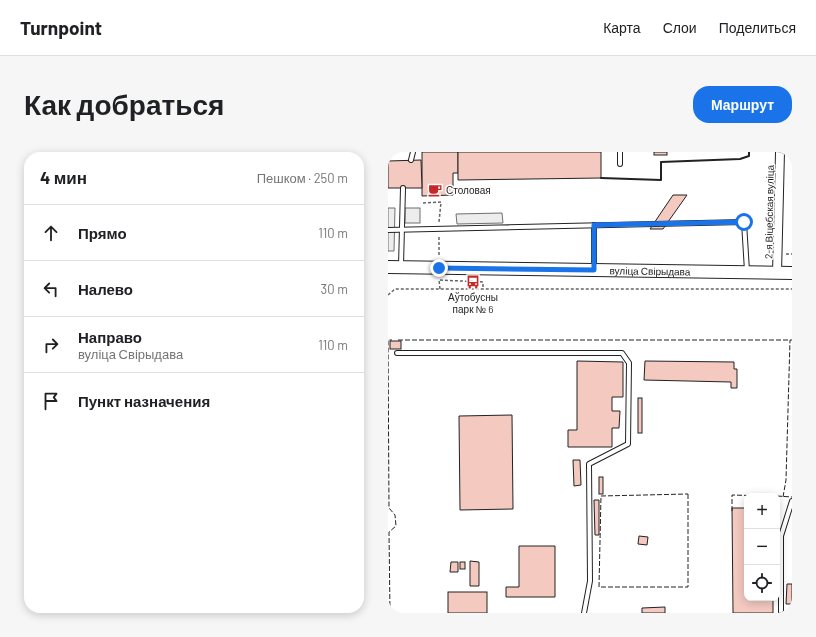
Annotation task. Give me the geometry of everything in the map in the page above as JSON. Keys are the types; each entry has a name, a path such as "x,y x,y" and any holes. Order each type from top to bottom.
{"main road":[{"name":"вуліца Свірыдава","path":"388,267 792,273"}],"street":[{"name":"2-я Віцебская вуліца","path":"777,272 780,152"}],"lane":[{"path":"411,160 413,152"},
{"path":"620,152 620,164"},
{"path":"401,266 403,188"},
{"path":"388,230 401,231 744,222 747,272"},
{"path":"594,225 594,270"},
{"path":"397,353 622,353 629,363 628,444 589,464 590,581 584,613"},
{"path":"781,613 781,536 792,501"}],"path":[{"path":"423,203 441,202 439,222"},
{"path":"439,237 439,255"},
{"path":"440,289 439,280 483,282 483,289"},
{"path":"388,295 395,289 792,289"}],"shaded area":[{"path":"388,208 395,208 394,251 388,251"},
{"path":"405,208 420,208 420,223 405,223"},
{"path":"502,213 503,223 457,224 456,214"}],"building":[{"path":"422,152 458,152 458,173 453,173 453,195 422,196"},
{"path":"458,152 601,152 601,178 458,180"},
{"path":"654,152 667,152 667,155 654,155"},
{"path":"421,160 422,188 388,188 388,161"},
{"path":"673,195 687,195 663,229 650,229"},
{"path":"390,341 401,341 401,349 390,349"},
{"path":"577,361 623,362 623,397 612,397 612,411 620,411 619,428 612,428 612,447 568,447 568,430 577,430"},
{"path":"645,361 734,362 734,369 737,369 737,388 731,388 731,382 644,380"},
{"path":"638,398 642,398 642,433 638,433"},
{"path":"512,415 513,509 460,510 459,416"},
{"path":"573,460 580,460 581,485 574,486"},
{"path":"599,477 603,477 603,494 599,494"},
{"path":"594,500 599,500 599,535 595,535"},
{"path":"732,508 744,508 744,601 773,601 773,613 733,613"},
{"path":"639,536 648,537 647,545 638,544"},
{"path":"519,546 555,546 555,597 506,597 506,587 519,587"},
{"path":"470,561 479,562 479,586 470,586"},
{"path":"451,562 458,562 458,572 450,572"},
{"path":"460,562 465,562 465,569 460,569"},
{"path":"787,584 792,584 792,604 786,604"},
{"path":"448,592 487,592 487,613 448,613"},
{"path":"665,607 665,613 642,613 642,608"}],"fence":[{"path":"390,613 389,532 396,526 395,515 389,508 388,340 392,340"},
{"path":"398,340 792,340"},
{"path":"783,497 786,480 790,340"},
{"path":"688,494 688,587 599,587 601,496 688,494"},
{"path":"732,511 732,495 744,495"},
{"path":"780,496 792,497"}],"wall":[{"path":"601,178 661,180 661,162 740,159 749,156 749,152"}],"place":[{"name":"Столовая","path":"435,190"},
{"name":"Аўтобусны парк № 6","path":"473,282"}],"route":[{"path":"439,268 594,270 594,225 744,222"}]}
